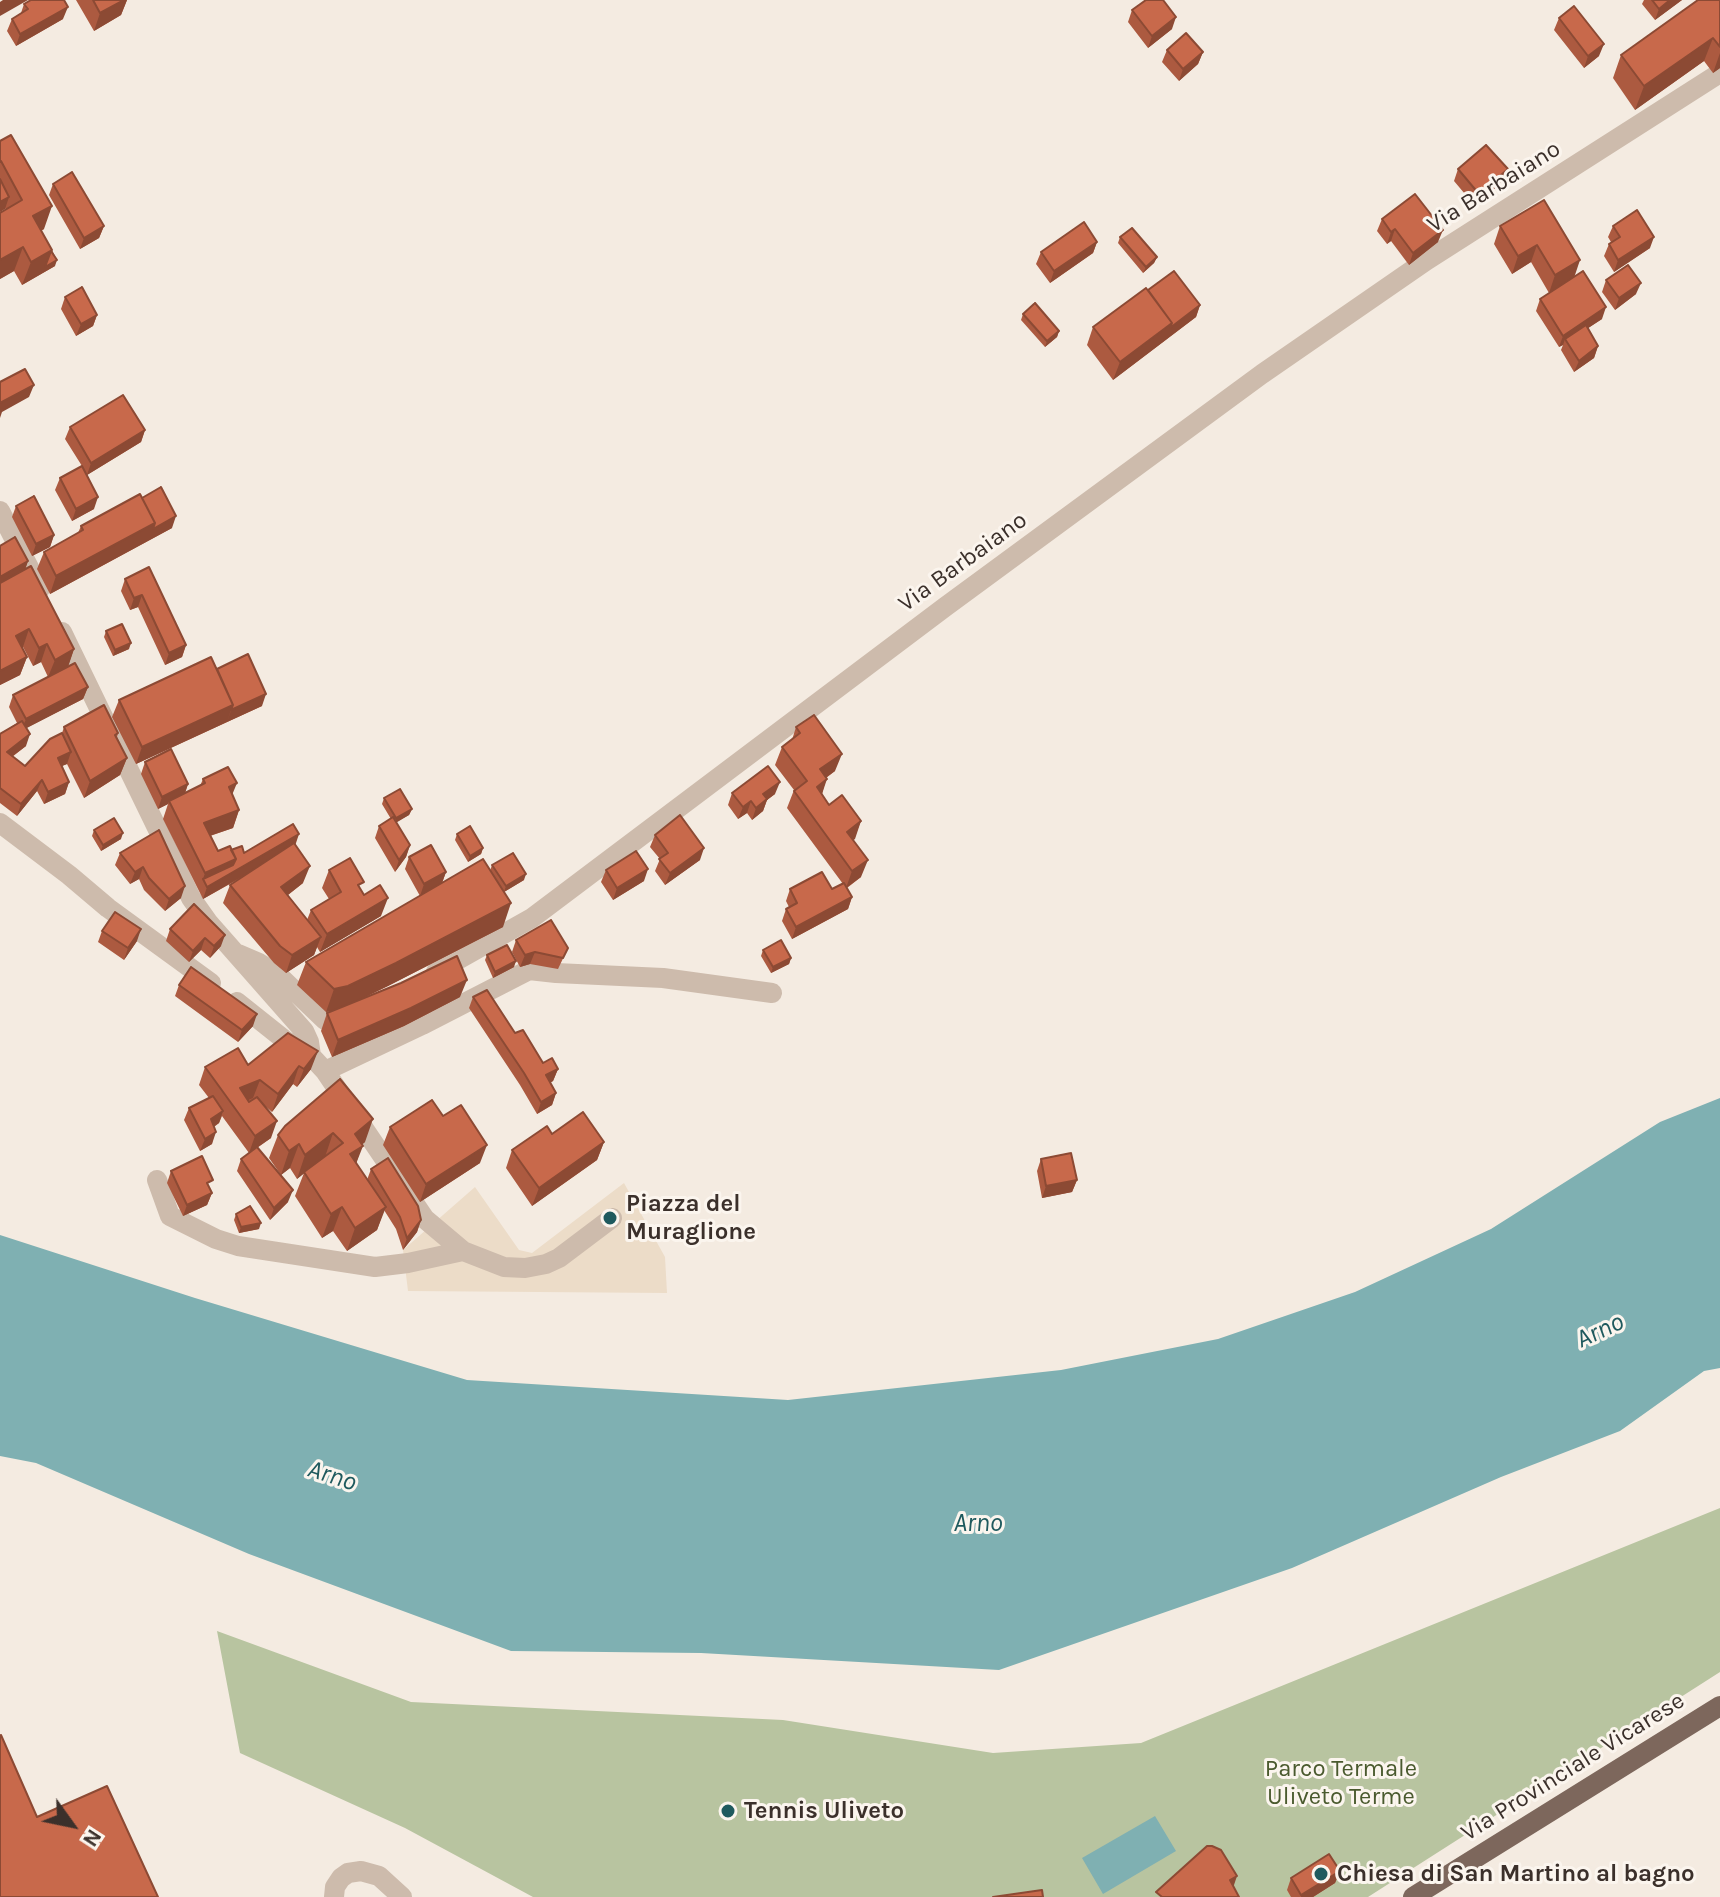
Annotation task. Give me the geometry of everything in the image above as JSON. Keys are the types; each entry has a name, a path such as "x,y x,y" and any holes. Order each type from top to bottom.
{"main road":[{"name":"Via Provinciale Vicarese","path":"1413,1897 1720,1706"}],"street":[{"name":"Via Barbaiano","path":"416,983 532,918 945,607 1275,365 1427,260 1720,73"},
{"path":"0,511 191,898 208,922 304,1031 318,1064 425,1219 463,1251 504,1267 525,1268 559,1258 612,1218"},
{"path":"0,823 108,908 318,1064"},
{"path":"238,954 277,974 325,1020 369,1004"},
{"path":"318,1064 422,1025 529,970 663,978 772,993"},
{"path":"157,1180 170,1216 216,1239 238,1246 375,1267 463,1251"},
{"path":"334,1897 335,1887 341,1878 348,1873 361,1871 379,1876 402,1897"}],"green space":[{"name":"Parco Termale Uliveto Terme","path":"1720,1508 1720,1672 1368,1897 533,1897 405,1828 240,1753 217,1631 411,1702 783,1720 993,1753 1141,1743"}],"shaded area":[{"name":"Piazza del Muraglione","path":"624,1183 665,1257 667,1293 408,1291 403,1250 475,1187 519,1250 532,1253"}],"water":[{"name":"Arno","path":"1720,1098 1720,1368 1704,1371 1620,1431 1501,1477 1292,1568 999,1670 701,1653 511,1651 249,1554 36,1463 0,1456 0,1235 467,1380 788,1400 1061,1370 1218,1339 1355,1292 1491,1229 1660,1122"},
{"path":"1155,1816 1176,1851 1103,1894 1082,1858"}],"building":[{"path":"31,0 64,0 68,7 20,34 12,19 28,9 24,4"},
{"path":"93,0 124,0 100,13"},
{"path":"1146,0 1163,0 1176,17 1152,36 1132,10"},
{"path":"1652,0 1670,0 1659,9"},
{"path":"1698,0 1720,0 1720,47 1713,38 1644,86 1621,55"},
{"path":"1574,6 1604,44 1588,56 1559,18"},
{"path":"1186,33 1203,52 1183,69 1167,50"},
{"path":"11,135 52,206 33,216 52,250 31,262 23,247 0,260 0,213 22,200 0,162 0,141"},
{"path":"1486,145 1508,169 1479,194 1458,169"},
{"path":"72,172 104,226 84,238 53,184"},
{"path":"0,179 9,197 0,202"},
{"path":"1415,194 1443,230 1413,253 1395,229 1391,232 1382,219"},
{"path":"1544,200 1580,260 1555,275 1537,245 1518,256 1500,226"},
{"path":"1637,210 1654,237 1618,260 1609,244 1620,237 1613,226"},
{"path":"1084,222 1097,242 1054,271 1041,252"},
{"path":"1132,228 1157,257 1146,267 1120,237"},
{"path":"51,251 57,260 45,267"},
{"path":"1628,265 1641,283 1619,298 1606,280"},
{"path":"1174,271 1200,305 1170,328 1172,323 1148,290"},
{"path":"1583,271 1606,307 1563,336 1540,299"},
{"path":"82,287 97,315 81,324 65,297"},
{"path":"1146,288 1172,323 1120,362 1093,327"},
{"path":"1035,303 1059,331 1047,341 1023,314"},
{"path":"1586,325 1598,346 1579,361 1565,339"},
{"path":"25,369 34,385 0,403 0,382"},
{"path":"123,395 145,430 91,463 70,427"},
{"path":"82,466 98,497 76,509 60,478"},
{"path":"161,487 176,516 153,529 155,523 142,498"},
{"path":"140,494 155,523 56,576 44,552 83,530 81,526"},
{"path":"34,496 54,535 36,544 16,506"},
{"path":"15,537 28,561 0,577 0,546"},
{"path":"31,566 74,649 55,660 47,644 39,648 29,629 16,636 27,657 0,671 0,583"},
{"path":"149,567 186,645 169,653 142,595 134,598 125,579"},
{"path":"122,624 131,643 115,650 106,631"},
{"path":"248,654 266,694 231,710 233,705 217,669"},
{"path":"211,657 233,705 142,747 119,700"},
{"path":"75,663 88,687 26,719 13,695"},
{"path":"104,705 127,758 90,781 64,727"},
{"path":"814,715 842,754 820,769 827,779 817,787 829,805 842,795 861,821 847,832 868,860 852,871 794,791 807,781 782,747 800,733 796,727"},
{"path":"22,721 30,734 7,752 25,766 50,739 62,733 71,752 58,758 69,782 48,792 42,780 21,804 0,788 0,734"},
{"path":"171,749 188,784 162,797 145,762"},
{"path":"768,766 780,782 763,794 767,799 756,808 751,801 743,807 732,793"},
{"path":"228,767 237,783 229,787 239,810 204,823 218,851 230,846 236,859 205,873 169,801"},
{"path":"400,789 412,809 396,818 384,798"},
{"path":"680,815 704,848 670,873 659,859 668,853 655,835"},
{"path":"393,817 410,845 399,860 379,826"},
{"path":"114,818 123,833 103,845 94,830"},
{"path":"293,824 299,834 207,887 203,879 233,865 236,859 231,850 242,846 244,853"},
{"path":"470,826 483,848 470,856 457,834"},
{"path":"159,830 185,886 169,899 143,867 135,872 120,853"},
{"path":"294,843 310,866 281,887 321,937 292,955 280,946 230,885"},
{"path":"431,845 446,872 424,884 409,857"},
{"path":"636,851 648,869 617,888 606,870"},
{"path":"513,853 526,874 506,886 492,865"},
{"path":"350,858 364,882 358,885 364,895 380,885 388,898 327,934 311,910 341,892 329,870"},
{"path":"483,859 511,903 348,986 334,989 306,962"},
{"path":"822,872 832,889 844,883 852,897 796,927 786,909 797,903 790,889"},
{"path":"194,904 225,935 214,946 205,938 193,951 170,929"},
{"path":"115,912 141,929 128,948 102,931"},
{"path":"551,920 568,948 563,958 535,952 525,955 516,940"},
{"path":"781,940 791,958 773,967 763,950"},
{"path":"507,945 516,961 495,972 487,955"},
{"path":"457,956 467,980 338,1040 327,1013"},
{"path":"191,967 257,1014 242,1030 179,985"},
{"path":"487,990 515,1033 523,1030 543,1063 552,1058 558,1069 546,1075 556,1093 541,1102 473,997"},
{"path":"288,1033 318,1051 304,1069 299,1066 278,1094 260,1080 240,1088 249,1102 257,1097 277,1121 255,1136 205,1067 238,1048 248,1065"},
{"path":"340,1079 373,1119 355,1134 363,1146 350,1154 386,1207 355,1228 342,1207 331,1214 304,1172 343,1143 333,1133 305,1155 299,1144 289,1151 278,1135"},
{"path":"213,1096 223,1111 211,1119 216,1132 205,1139 189,1108"},
{"path":"432,1100 443,1116 461,1105 487,1145 426,1184 390,1127"},
{"path":"583,1112 604,1142 539,1188 512,1150 547,1126 552,1134"},
{"path":"257,1147 293,1190 274,1208 241,1159"},
{"path":"1071,1153 1077,1180 1046,1186 1041,1159"},
{"path":"202,1156 213,1180 207,1183 212,1193 187,1205 171,1171"},
{"path":"388,1158 418,1206 421,1220 407,1238 400,1217 371,1169"},
{"path":"250,1206 261,1223 241,1227 236,1214"},
{"path":"1,1735 37,1817 107,1786 158,1897 0,1897"},
{"path":"1207,1846 1221,1850 1237,1876 1230,1880 1239,1897 1162,1897 1156,1892"},
{"path":"1329,1854 1340,1871 1301,1895 1291,1878"},
{"path":"1042,1890 1043,1897 993,1897"}],"place":[{"name":"Piazza del Muraglione","path":"610,1218"},
{"name":"Tennis Uliveto","path":"728,1811"},
{"name":"Chiesa di San Martino al bagno","path":"1321,1874"}]}
